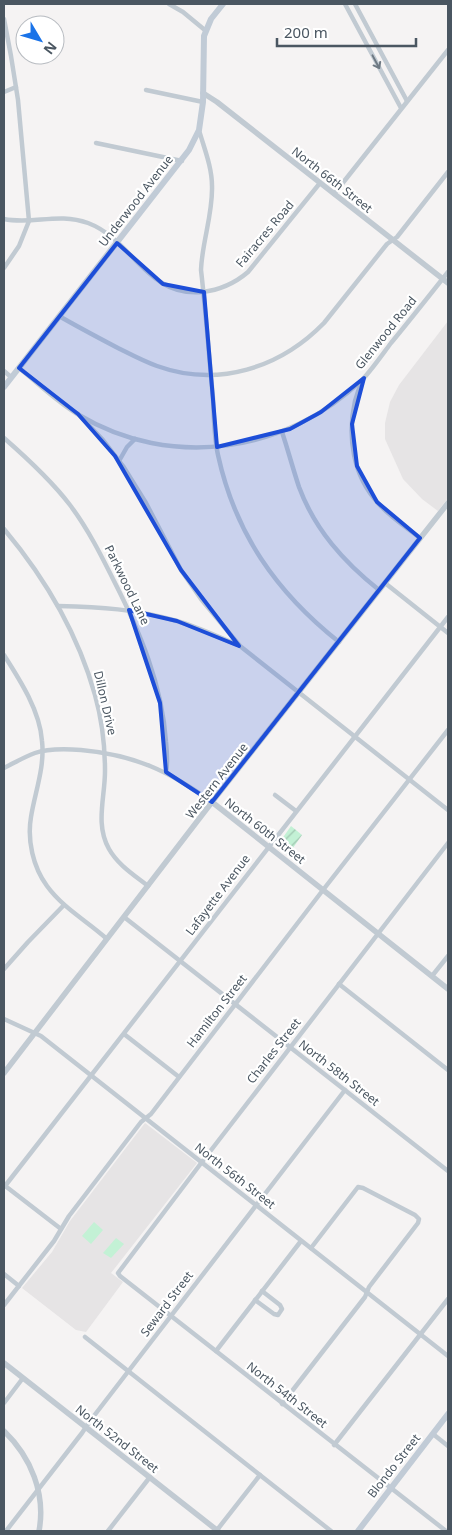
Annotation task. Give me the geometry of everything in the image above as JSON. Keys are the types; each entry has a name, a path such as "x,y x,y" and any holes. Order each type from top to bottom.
{"main road":[{"name":"Underwood Avenue","path":"4,387 189,150 199,130 203,102 206,31 211,19 223,4"},
{"name":"Blondo Street","path":"358,1531 448,1414"}],"street":[{"path":"170,4 206,31"},
{"path":"345,4 401,108"},
{"path":"355,4 407,101"},
{"path":"4,19 16,87 29,221 19,246 4,268"},
{"path":"365,41 373,37"},
{"path":"334,194 448,50"},
{"path":"4,92 16,87"},
{"path":"146,90 203,102"},
{"name":"North 66th Street","path":"203,93 448,283"},
{"path":"199,130 210,171 212,187 211,210 201,270 218,454 231,500 248,538 258,554 293,601 339,642"},
{"path":"96,143 182,161"},
{"path":"59,316 134,356 156,366 174,371 211,375 257,367 282,356 300,345 324,323 387,244 398,237 448,172"},
{"name":"Fairacres Road","path":"4,219 29,221 55,218 78,220 100,229 145,271 163,284 184,291 204,292 227,286 248,272 320,183"},
{"name":"Glenwood Road","path":"18,368 78,414 113,431 136,439 176,446 217,446 250,442 282,432 304,422 321,412 364,378 448,272"},
{"path":"4,371 11,377"},
{"path":"364,378 355,401 352,424 352,445 357,466 377,502 420,538"},
{"path":"78,414 119,461 146,502 181,570 200,599 225,630 240,646 448,810"},
{"path":"282,432 300,488 317,523 344,559 379,590"},
{"name":"Parkwood Lane","path":"4,438 44,474 80,518 94,541 129,610 144,644 160,703 166,736 168,765 166,772"},
{"path":"119,461 127,447 136,439"},
{"name":"Western Avenue","path":"4,1073 212,802 448,503"},
{"name":"Dillon Drive","path":"4,530 30,563 58,606 76,641 88,671 98,709 105,753 101,817 104,837 118,861 148,886"},
{"path":"385,583 448,633"},
{"path":"58,606 129,610 177,621 240,646"},
{"name":"Lafayette Avenue","path":"4,1185 124,1034 268,846 448,617"},
{"path":"219,638 225,630"},
{"path":"4,655 33,708 41,732 42,763 31,816 31,844 36,864 43,880 64,905 107,939"},
{"name":"Hamilton Street","path":"4,1306 54,1241 69,1216 141,1122 151,1114 448,730"},
{"name":"North 60th Street","path":"4,768 36,752 75,750 105,753 137,761 166,772 188,784 212,802 448,989"},
{"path":"275,795 296,811"},
{"name":"Charles Street","path":"118,1273 201,1162 448,843"},
{"path":"4,968 64,905"},
{"name":"North 58th Street","path":"124,917 448,1171"},
{"path":"432,976 448,956"},
{"path":"339,984 448,1070"},
{"name":"North 56th Street","path":"4,1020 35,1033 448,1356"},
{"path":"124,1034 179,1078"},
{"name":"Seward Street","path":"6,1531 345,1090"},
{"path":"4,1185 61,1229"},
{"path":"282,1404 365,1297 369,1287 418,1223 419,1219 415,1215 358,1187 311,1248"},
{"path":"216,1351 301,1240"},
{"name":"North 54th Street","path":"118,1273 170,1316 446,1531"},
{"path":"4,1274 19,1286"},
{"path":"255,1300 274,1314 281,1313 280,1305 262,1291"},
{"path":"334,1444 448,1298"},
{"path":"85,1337 331,1531"},
{"name":"North 52nd Street","path":"4,1363 215,1530"},
{"path":"4,1403 23,1378"},
{"path":"4,1431 26,1459 39,1489 41,1514 39,1531"},
{"path":"433,1434 448,1446"},
{"path":"215,1530 260,1475"},
{"path":"108,1531 150,1477"}],"highlighted area":[{"path":"117,243 163,284 204,292 217,447 290,429 321,412 364,378 352,424 357,466 377,502 420,538 212,802 166,772 160,703 129,610 177,621 239,646 181,570 115,456 78,414 19,368"}],"shaded area":[{"path":"448,321 448,498 438,511 422,499 403,479 385,439 385,423 390,402 399,385"},
{"path":"145,1123 197,1163 111,1273 123,1282 86,1332 76,1330 22,1288 52,1252 70,1221"}],"green space":[{"path":"291,826 302,835 288,855 277,846"},
{"path":"94,1222 103,1230 91,1244 82,1236"},
{"path":"116,1238 124,1244 111,1258 103,1253"}]}
